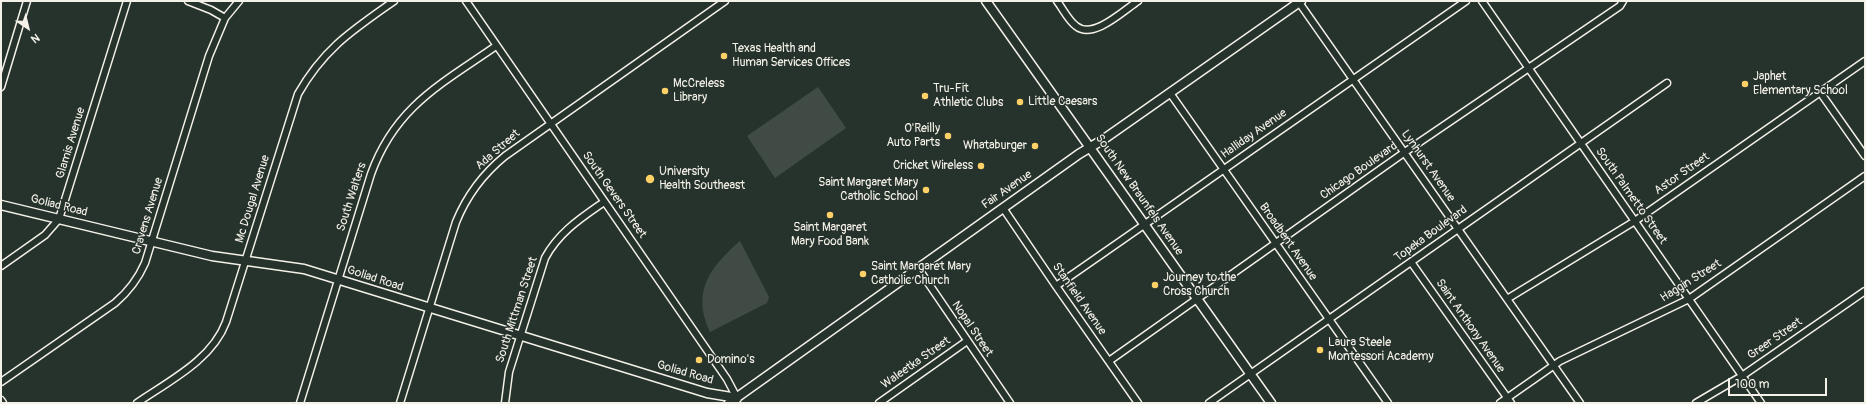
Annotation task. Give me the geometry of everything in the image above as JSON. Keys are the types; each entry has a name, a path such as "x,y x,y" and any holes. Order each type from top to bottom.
{"main road":[{"name":"South New Braunfels Avenue","path":"986,1 1271,403"},
{"name":"Fair Avenue","path":"729,403 740,400 918,268 1090,147 1170,93 1299,1"},
{"name":"Goliad Road","path":"1,205 212,256 290,266 706,393 740,400"}],"street":[{"path":"1,87 27,1"},
{"name":"Glamis Avenue","path":"1,266 45,235 59,219 127,1"},
{"path":"188,1 211,10 225,18"},
{"name":"Cravens Avenue","path":"1,382 124,295 133,286 142,270 209,56 225,18 239,1"},
{"name":"Mc Dougal Avenue","path":"137,403 195,362 216,342 226,322 290,115 305,83 314,68 337,43 394,1"},
{"name":"South Gevers Street","path":"466,1 727,378 740,400"},
{"name":"Ada Street","path":"400,403 456,222 468,196 494,165 550,123 725,1"},
{"path":"1057,1 1075,26 1086,31 1097,29 1138,1"},
{"name":"Lynhurst Avenue","path":"1299,1 1580,403"},
{"name":"Halliday Avenue","path":"1056,286 1352,78 1466,1"},
{"name":"South Palmetto Street","path":"1482,1 1581,142 1760,403"},
{"name":"Chicago Boulevard","path":"1109,361 1405,152 1620,6 1623,1"},
{"name":"South Walters","path":"300,403 371,174 384,144 392,130 403,117 427,94 496,46"},
{"name":"Astor Street","path":"1507,299 1635,221 1865,61"},
{"name":"Topeka Boulevard","path":"1209,403 1667,83"},
{"path":"1820,92 1865,156"},
{"name":"Broadbent Avenue","path":"1170,93 1388,403"},
{"name":"Haggin Street","path":"1500,403 1509,401 1554,366 1689,299 1865,176"},
{"name":"South Mittman Street","path":"505,403 507,381 542,266 550,250 571,226 604,202"},
{"name":"Stanfield Avenue","path":"1003,208 1138,403"},
{"name":"Saint Anthony Avenue","path":"1411,262 1509,401"},
{"name":"Nopal Street","path":"918,268 1010,403"},
{"name":"Greer Street","path":"1696,403 1742,376 1865,291"},
{"name":"Waleetka Street","path":"879,403 967,341"}],"shaded area":[{"path":"818,87 846,128 775,178 747,136"},
{"path":"740,241 769,297 767,303 710,332 702,305 703,292 712,271 729,251"}],"place":[{"name":"Texas Health and Human Services Offices","path":"724,56"},
{"name":"Japhet Elementary School","path":"1745,84"},
{"name":"McCreless Library","path":"665,91"},
{"name":"Tru-Fit Athletic Clubs","path":"925,96"},
{"name":"Little Caesars","path":"1020,102"},
{"name":"O'Reilly Auto Parts","path":"948,136"},
{"name":"Whataburger","path":"1035,146"},
{"name":"Cricket Wireless","path":"981,166"},
{"name":"University Health Southeast","path":"650,179"},
{"name":"Saint Margaret Mary Catholic School","path":"926,190"},
{"name":"Saint Margaret Mary Food Bank","path":"830,215"},
{"name":"Saint Margaret Mary Catholic Church","path":"863,274"},
{"name":"Journey to the Cross Church","path":"1155,285"},
{"name":"Laura Steele Montessori Academy","path":"1320,350"},
{"name":"Domino's","path":"699,360"}]}
